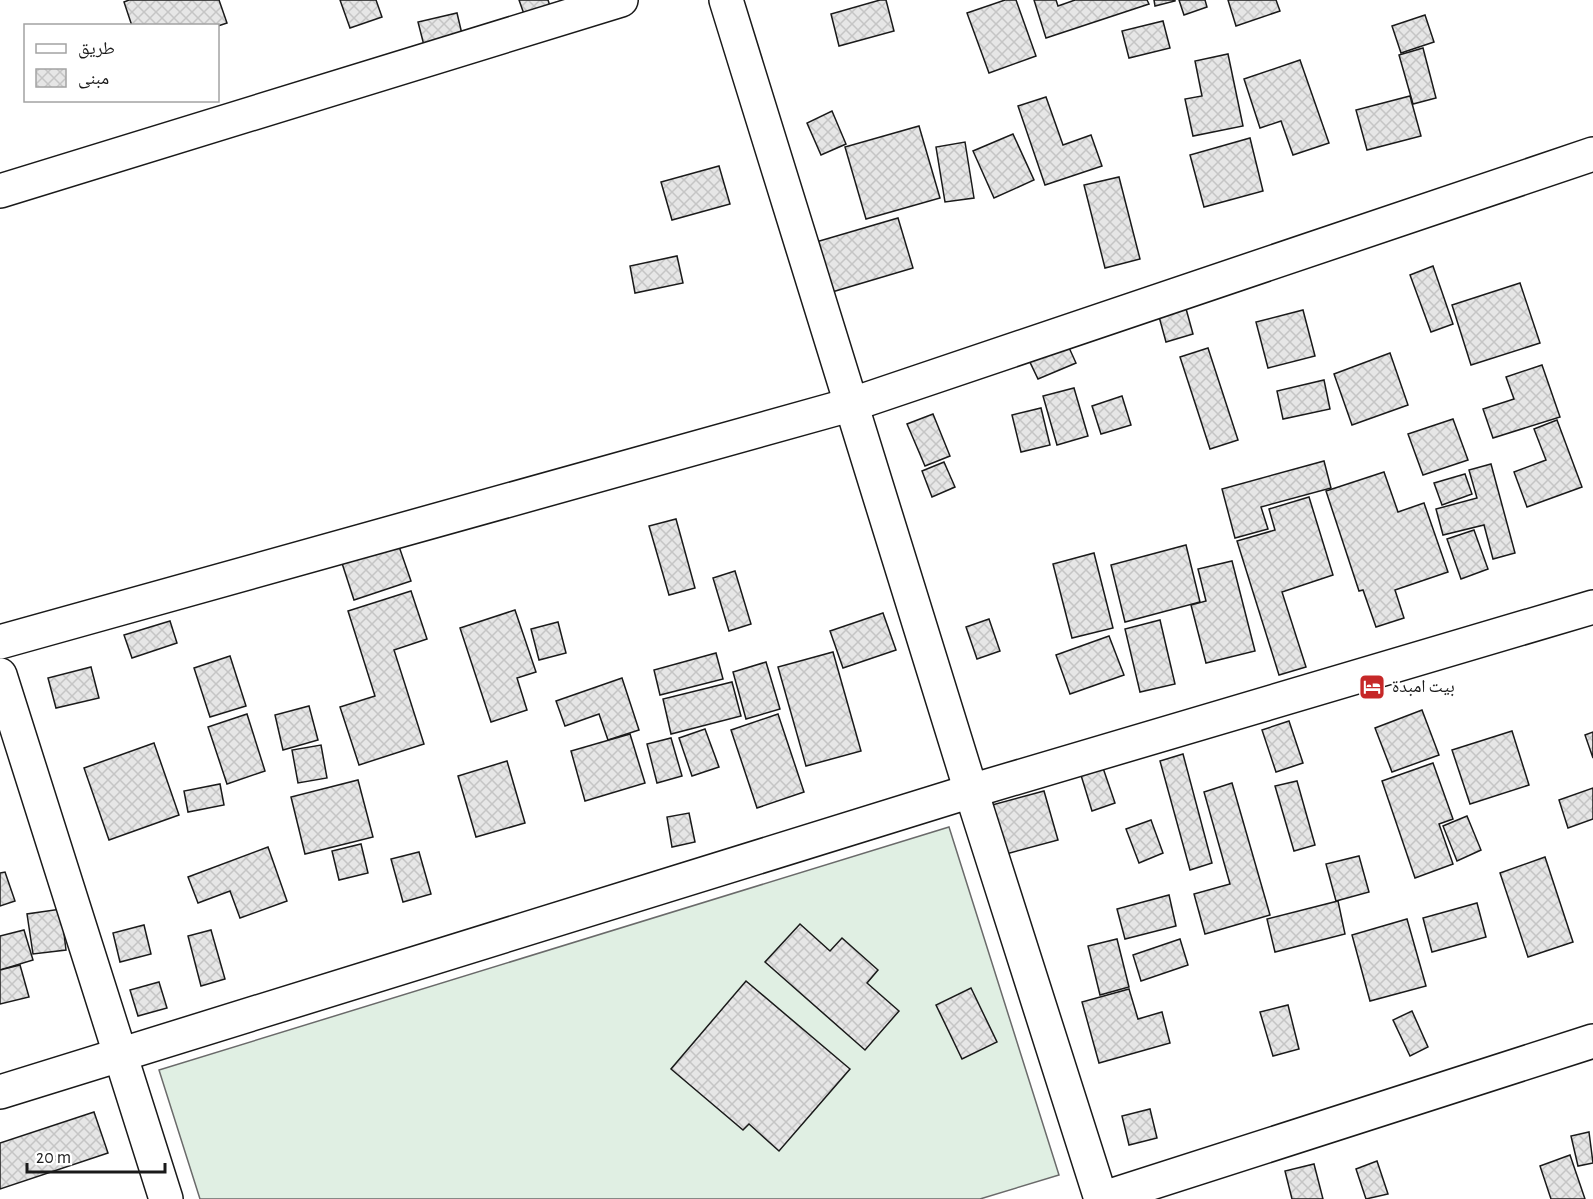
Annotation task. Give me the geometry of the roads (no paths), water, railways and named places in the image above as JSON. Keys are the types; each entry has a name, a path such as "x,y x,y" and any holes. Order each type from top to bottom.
{"street":[{"path":"0,191 621,0"},
{"path":"726,0 971,791 1101,1199 1593,1041"},
{"path":"0,642 853,404 1593,154"},
{"path":"0,1092 119,1053 971,791 1593,607"},
{"path":"0,675 166,1199"}],"place":[{"name":"بيت امبدة","path":"1372,687"}]}
